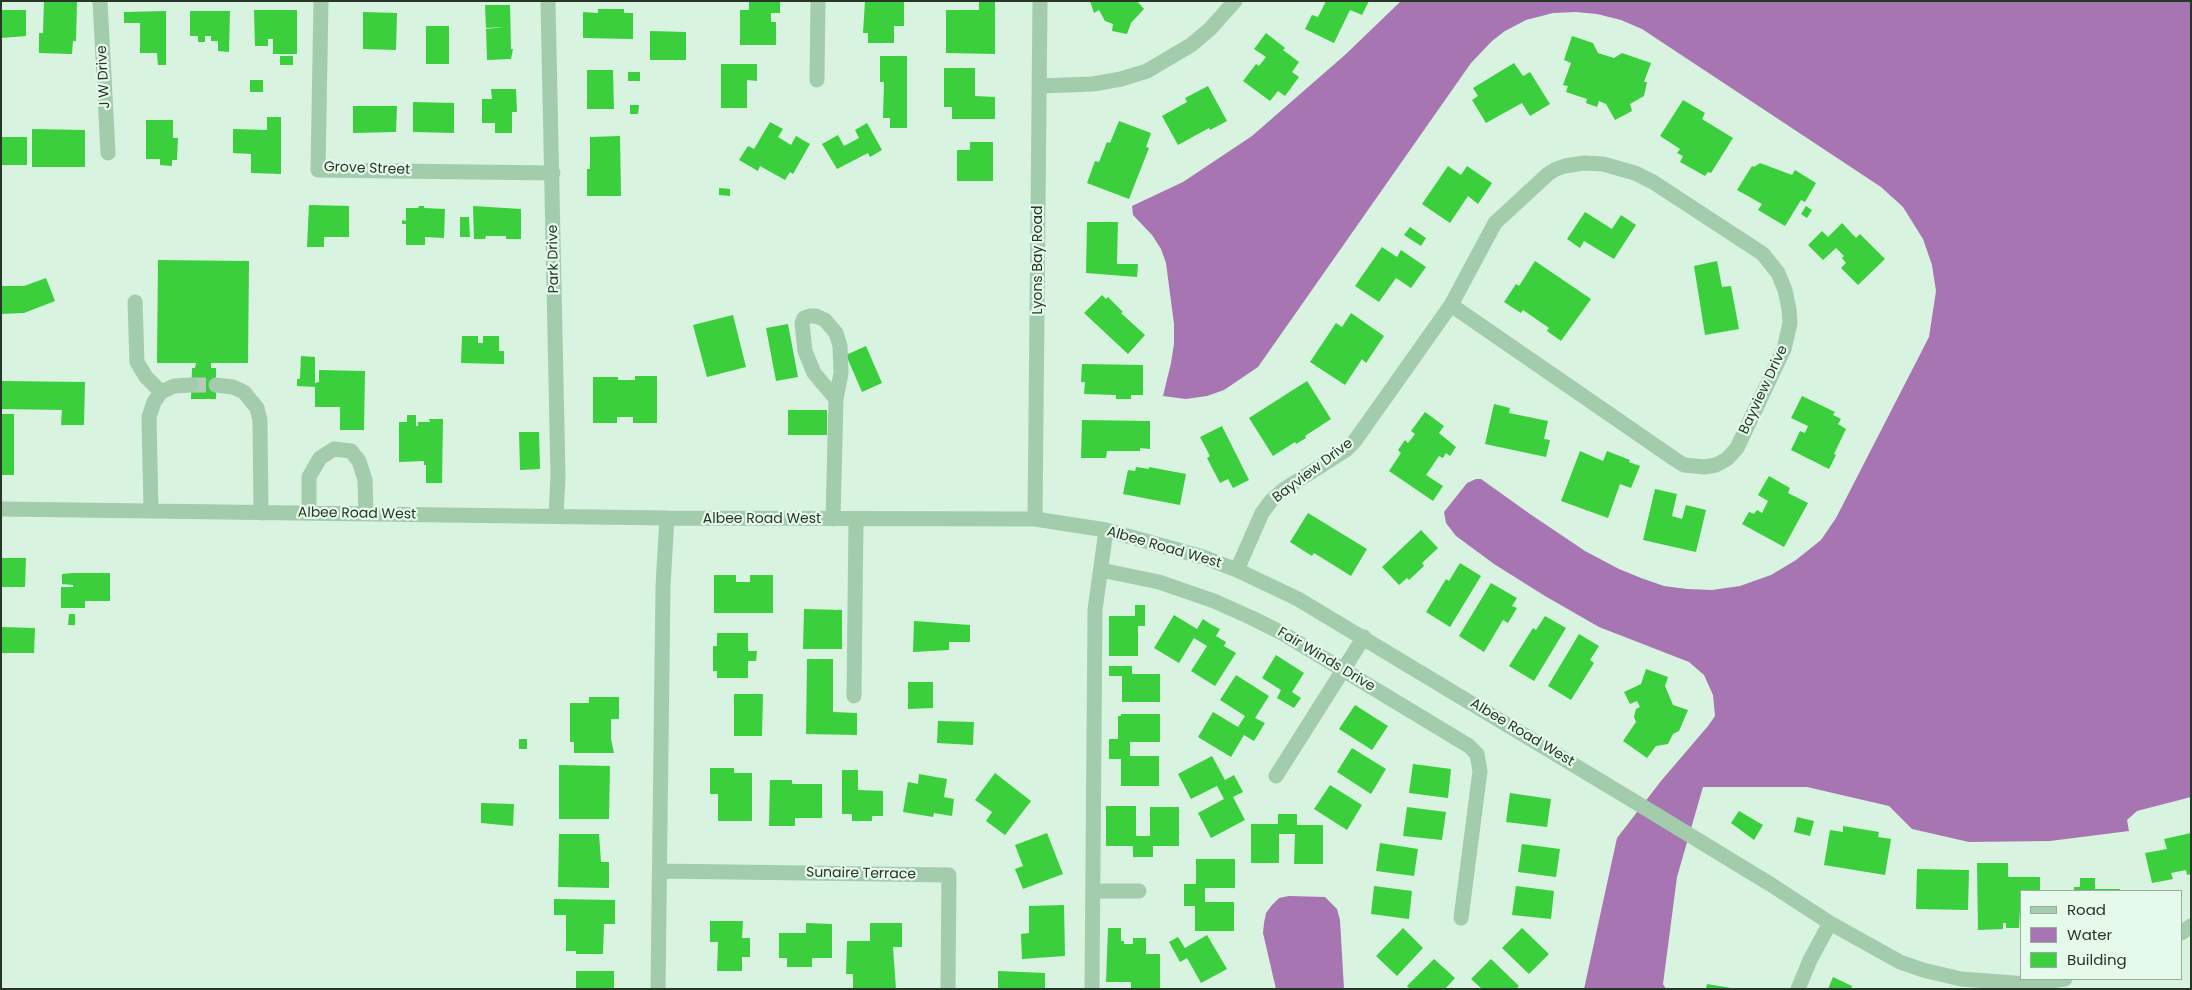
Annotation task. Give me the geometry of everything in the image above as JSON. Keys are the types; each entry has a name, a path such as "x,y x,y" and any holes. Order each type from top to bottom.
{"street":[{"name":"J W Drive","path":"100,1 108,153"},
{"name":"Grove Street","path":"320,1 318,170 553,173"},
{"name":"Park Drive","path":"548,1 558,477 556,516"},
{"path":"817,80 818,1"},
{"name":"Lyons Bay Road","path":"1035,520 1040,1"},
{"path":"1039,86 1093,84 1121,79 1147,71 1191,45 1210,29 1235,1"},
{"name":"Bayview Drive","path":"1237,570 1262,513 1271,501 1283,490 1346,450 1354,442 1451,305 1495,223 1548,174 1556,170 1565,166 1584,163 1603,164 1635,172 1653,182 1763,254 1778,273 1785,290 1790,309 1790,322 1784,349 1737,448 1727,459 1716,465 1692,466 1676,460 1451,305"},
{"path":"135,302 137,362 146,377 161,392"},
{"path":"833,519 836,399 841,372 840,346 836,333 825,320 816,316 804,318 802,323 805,351 814,373 836,399"},
{"path":"151,511 149,417 154,402 161,392 174,386 191,385"},
{"path":"216,385 234,387 244,392 257,408 260,420 261,512"},
{"path":"309,513 309,477 320,458 334,449 351,451 359,461 365,480 366,514"},
{"name":"Albee Road West","path":"1,509 667,518 1035,520 1106,530 1172,547 1237,570 1298,599 1632,800 1830,923 1900,962 1961,980 2027,986 2060,980"},
{"path":"658,989 664,586 667,518"},
{"path":"854,696 856,519"},
{"path":"1092,989 1095,610 1106,530"},
{"name":"Fair Winds Drive","path":"1100,570 1159,582 1214,601 1282,633 1469,746 1477,754 1480,771 1461,918"},
{"path":"1276,776 1364,637"},
{"name":"Sunaire Terrace","path":"660,871 949,875 948,989"},
{"path":"1093,891 1139,891"},
{"path":"1798,989 1810,960 1830,923"}],"water":[{"path":"1401,1 2191,1 2191,797 2137,811 2127,820 2129,831 2050,841 1969,842 1912,829 1889,806 1807,787 1703,787 1677,877 1663,984 1666,989 1584,989 1617,838 1715,716 1713,695 1704,675 1689,662 1599,627 1494,564 1456,536 1446,523 1444,512 1467,483 1481,479 1585,551 1619,569 1664,586 1712,590 1740,586 1771,575 1796,560 1821,540 1836,518 1929,337 1936,291 1932,265 1923,239 1903,207 1881,187 1642,29 1621,20 1597,14 1576,12 1553,13 1526,20 1505,31 1492,41 1471,63 1258,367 1224,390 1207,396 1186,399 1163,396 1174,344 1174,324 1166,263 1161,249 1152,235 1133,215 1132,206 1183,182 1252,136 1346,54"},
{"path":"1289,896 1325,897 1337,909 1340,920 1344,989 1276,989 1263,933 1264,923 1266,913 1272,905 1279,898"}],"building":[{"path":"44,1 77,1 76,41 73,41 72,54 39,53 39,33 43,33"},
{"path":"749,1 780,1 780,13 771,13 771,22 776,22 776,45 740,45 740,10 749,10"},
{"path":"865,1 904,1 904,26 894,26 894,43 868,43 868,33 863,33"},
{"path":"979,1 995,1 995,54 946,53 946,10 979,10"},
{"path":"1090,1 1137,1 1144,9 1131,23 1127,34 1112,31 1113,24 1105,21 1099,10 1094,13"},
{"path":"1326,1 1369,1 1362,15 1350,10 1334,43 1305,29 1312,15 1318,17"},
{"path":"485,5 510,5 511,49 513,49 511,59 487,60 486,29 504,27 486,28"},
{"path":"598,9 624,9 624,13 633,13 633,39 583,38 583,12 598,13"},
{"path":"1,10 26,10 26,36 1,38"},
{"path":"254,10 297,10 297,54 273,54 273,39 268,39 268,46 255,46"},
{"path":"166,11 166,65 158,65 157,53 140,53 140,23 124,23 124,12"},
{"path":"190,11 230,11 229,52 218,51 218,41 211,41 211,36 205,36 205,42 198,42 198,36 190,36"},
{"path":"363,12 397,13 396,50 363,49"},
{"path":"426,26 449,26 449,64 426,64"},
{"path":"650,31 686,32 686,60 650,60"},
{"path":"1266,33 1285,48 1283,50 1299,62 1292,72 1299,77 1285,96 1278,91 1270,101 1243,81 1256,64 1259,66 1266,57 1254,49"},
{"path":"1572,36 1593,43 1598,53 1614,58 1622,53 1651,63 1644,82 1647,82 1644,96 1630,104 1632,111 1615,120 1606,104 1599,101 1597,107 1586,103 1587,99 1566,92 1568,86 1563,85 1571,63 1564,60"},
{"path":"280,56 293,56 293,65 280,65"},
{"path":"880,56 907,56 907,128 890,128 890,118 883,118 884,82 880,82"},
{"path":"1514,63 1523,76 1530,72 1550,104 1530,116 1522,103 1486,123 1472,100 1478,96 1473,88"},
{"path":"721,64 757,64 757,81 747,80 747,108 721,108"},
{"path":"944,68 975,68 975,96 995,97 995,119 952,119 952,107 944,107"},
{"path":"587,70 613,70 614,109 587,109"},
{"path":"628,72 640,72 640,81 628,81"},
{"path":"250,80 263,80 263,92 250,92"},
{"path":"1208,86 1227,121 1210,130 1209,128 1178,145 1162,116 1187,102 1185,98"},
{"path":"491,89 516,89 517,112 512,112 512,133 495,133 495,123 482,123 482,99 492,99"},
{"path":"1683,100 1705,113 1702,119 1733,138 1711,173 1708,172 1705,176 1680,162 1683,156 1677,153 1680,149 1660,136"},
{"path":"413,102 454,103 454,133 413,132"},
{"path":"630,105 639,105 638,114 630,114"},
{"path":"353,106 397,106 396,132 353,133"},
{"path":"267,117 281,117 281,174 251,173 251,154 233,153 233,129 267,130"},
{"path":"146,120 173,120 173,138 178,138 177,160 172,160 172,166 160,165 160,159 146,159"},
{"path":"1119,121 1151,133 1146,147 1149,148 1129,199 1087,183 1095,161 1099,162 1107,142 1110,143"},
{"path":"770,122 783,129 778,137 791,145 796,136 810,144 793,174 790,172 785,180 760,166 758,171 739,160 748,146 754,149"},
{"path":"867,123 882,150 870,157 868,153 837,169 822,144 838,135 844,146 859,138 855,130"},
{"path":"32,129 85,130 85,167 32,167"},
{"path":"620,136 621,196 587,196 587,169 590,169 590,137"},
{"path":"1,137 27,137 27,165 1,165"},
{"path":"970,142 993,142 993,181 957,181 957,150 970,150"},
{"path":"1760,163 1792,175 1795,170 1816,183 1805,202 1801,200 1785,226 1758,210 1762,204 1737,190 1752,166 1754,167"},
{"path":"1448,166 1461,175 1467,166 1492,183 1478,204 1468,196 1450,223 1422,204"},
{"path":"719,188 730,189 730,196 719,195"},
{"path":"309,205 349,206 349,237 324,237 324,247 307,247"},
{"path":"419,206 445,209 444,238 425,237 425,245 406,245 406,224 402,224 402,220 406,221 406,208 418,208"},
{"path":"473,206 521,209 521,239 506,239 506,236 486,236 485,239 474,239"},
{"path":"1806,206 1812,210 1807,218 1801,214"},
{"path":"1585,212 1612,229 1621,215 1636,225 1614,259 1584,241 1580,248 1567,239"},
{"path":"460,217 469,217 470,237 460,237"},
{"path":"1087,222 1118,222 1117,264 1138,264 1137,277 1086,273"},
{"path":"1842,223 1856,238 1860,234 1885,259 1858,285 1841,268 1846,263 1842,258 1844,256 1836,248 1823,260 1808,245 1822,231 1828,237"},
{"path":"1410,227 1426,238 1421,246 1404,235"},
{"path":"1382,247 1397,257 1401,250 1426,267 1411,288 1396,278 1379,302 1355,286"},
{"path":"158,260 249,261 248,363 211,363 211,368 216,368 216,399 191,399 192,368 195,368 196,363 157,363"},
{"path":"1535,261 1591,299 1561,341 1547,331 1549,328 1523,310 1521,313 1504,302 1516,284 1519,286"},
{"path":"1717,261 1722,287 1731,286 1739,329 1705,335 1694,266"},
{"path":"46,278 55,301 24,313 1,314 1,286 24,286"},
{"path":"1102,295 1106,299 1108,297 1123,312 1121,313 1145,335 1128,354 1084,313"},
{"path":"1351,313 1384,336 1366,363 1362,359 1345,385 1310,362 1336,323 1342,327"},
{"path":"733,315 746,367 707,377 693,325"},
{"path":"788,324 798,377 776,381 766,328"},
{"path":"462,336 478,336 478,343 483,343 483,336 499,336 499,351 504,351 504,364 461,363"},
{"path":"866,346 882,383 862,392 846,355"},
{"path":"301,356 315,357 315,387 297,386 297,379 300,379"},
{"path":"1082,364 1143,365 1143,395 1131,395 1131,399 1116,399 1116,395 1084,394 1085,382 1081,382"},
{"path":"319,370 365,371 364,430 340,430 340,407 315,407 315,383 319,382"},
{"path":"635,376 657,376 657,423 633,423 633,417 617,417 617,423 593,423 593,377 618,377 618,380 635,380"},
{"path":"1,381 85,382 84,425 61,425 62,410 1,409"},
{"path":"1307,381 1331,419 1305,436 1306,438 1296,444 1295,442 1273,456 1249,418"},
{"path":"1802,396 1835,412 1833,415 1841,419 1838,424 1846,429 1829,469 1791,450 1800,431 1805,433 1808,426 1791,418"},
{"path":"1494,404 1510,408 1509,413 1548,421 1544,439 1550,440 1546,457 1485,444"},
{"path":"788,410 827,410 827,435 788,435"},
{"path":"1425,412 1444,426 1439,433 1456,447 1450,456 1446,453 1443,458 1439,456 1426,475 1443,486 1433,501 1389,471 1401,453 1398,450 1405,440 1408,443 1415,434 1411,431"},
{"path":"1,414 14,414 14,475 1,475"},
{"path":"407,415 416,415 416,426 418,426 418,422 430,422 429,419 443,419 442,483 426,483 426,465 424,465 424,461 399,462 399,422 407,422"},
{"path":"1082,420 1150,421 1150,449 1140,448 1140,451 1107,451 1106,458 1081,458"},
{"path":"1222,426 1249,480 1233,488 1228,479 1220,483 1207,458 1210,456 1200,437"},
{"path":"519,432 539,432 540,469 520,470"},
{"path":"1580,451 1603,461 1607,451 1640,466 1631,488 1620,484 1608,518 1561,501"},
{"path":"1136,467 1149,469 1149,467 1186,474 1180,505 1123,494 1128,470 1135,471"},
{"path":"1769,476 1790,488 1788,493 1808,503 1784,547 1742,524 1749,512 1754,514 1757,510 1762,513 1768,501 1758,495"},
{"path":"1655,489 1677,494 1672,516 1682,519 1686,505 1706,510 1696,552 1643,540"},
{"path":"1308,513 1367,549 1351,576 1314,553 1312,556 1290,542"},
{"path":"1421,530 1438,548 1422,563 1424,566 1409,580 1407,578 1399,585 1382,567"},
{"path":"1,558 26,558 25,587 1,587"},
{"path":"1460,563 1481,576 1450,627 1426,612 1446,579 1449,581"},
{"path":"110,573 110,601 85,601 85,608 61,608 61,587 73,587 73,585 62,584 62,574"},
{"path":"714,575 736,575 736,582 750,582 750,575 773,575 773,613 714,613"},
{"path":"1491,583 1517,598 1512,606 1517,608 1508,623 1503,620 1484,652 1459,636"},
{"path":"1135,605 1145,605 1145,626 1138,626 1138,656 1109,656 1109,616 1135,616"},
{"path":"804,609 842,610 842,649 803,649"},
{"path":"69,614 75,614 75,625 68,625"},
{"path":"1174,615 1197,629 1203,619 1220,629 1216,636 1226,642 1224,646 1236,653 1215,686 1191,671 1207,646 1194,638 1179,663 1154,648"},
{"path":"1545,616 1566,628 1534,681 1509,666 1533,628 1536,630"},
{"path":"914,621 970,625 970,642 949,642 949,650 913,652"},
{"path":"1,627 35,628 34,653 1,653"},
{"path":"717,633 748,633 748,651 757,651 756,661 748,661 748,678 717,678 717,671 713,671 713,646 717,646"},
{"path":"1579,634 1599,646 1590,660 1594,663 1571,700 1548,686"},
{"path":"1276,655 1304,673 1292,692 1301,698 1294,708 1277,698 1281,690 1262,678"},
{"path":"807,659 833,659 833,712 857,713 857,735 806,734"},
{"path":"1109,666 1132,666 1132,674 1160,674 1160,702 1122,702 1122,676 1109,676"},
{"path":"1646,669 1668,677 1665,686 1673,705 1688,710 1679,731 1673,734 1668,744 1656,746 1647,758 1623,741 1636,722 1634,717 1636,709 1640,707 1637,701 1630,704 1624,692 1641,684"},
{"path":"1236,675 1269,696 1255,718 1265,723 1254,741 1244,735 1231,757 1198,737 1213,712 1238,727 1245,716 1220,700"},
{"path":"908,682 933,682 933,708 908,709"},
{"path":"734,694 763,694 762,736 734,736"},
{"path":"589,697 619,697 619,719 611,719 611,739 614,753 574,753 574,742 570,742 570,703 589,703"},
{"path":"1355,705 1388,726 1372,750 1339,729"},
{"path":"1121,714 1160,714 1160,742 1130,742 1130,756 1159,756 1159,786 1121,786 1121,759 1109,759 1109,739 1118,739 1118,716 1121,716"},
{"path":"938,721 974,722 973,745 937,743"},
{"path":"519,739 527,739 527,749 519,749"},
{"path":"1352,748 1386,769 1371,794 1337,772"},
{"path":"1212,756 1225,780 1234,775 1243,792 1233,797 1245,820 1211,838 1198,813 1224,799 1217,786 1191,799 1178,774"},
{"path":"1413,764 1451,769 1448,798 1409,793"},
{"path":"559,765 610,766 609,819 559,819"},
{"path":"710,768 734,768 734,773 752,773 752,821 718,821 718,794 710,794"},
{"path":"842,770 858,770 858,790 883,791 883,816 872,816 872,821 852,821 852,814 842,814"},
{"path":"995,773 1031,801 1005,835 986,821 992,812 975,800"},
{"path":"919,774 947,779 944,797 954,799 952,816 934,813 933,817 903,812 908,782 918,784"},
{"path":"770,780 792,780 792,784 822,784 822,818 795,818 795,826 769,826"},
{"path":"1330,785 1362,805 1347,830 1314,809"},
{"path":"1510,793 1551,799 1547,827 1506,822"},
{"path":"481,803 514,804 513,826 481,823"},
{"path":"1106,806 1136,806 1136,836 1150,836 1150,807 1179,807 1179,846 1153,846 1153,857 1133,857 1133,846 1106,846"},
{"path":"1407,807 1446,812 1442,840 1403,836"},
{"path":"1739,811 1763,825 1754,840 1731,823"},
{"path":"1278,814 1297,814 1297,825 1323,825 1323,864 1294,864 1295,834 1279,834 1279,863 1251,863 1251,824 1278,824"},
{"path":"1797,817 1814,821 1810,836 1794,832"},
{"path":"1843,826 1879,832 1878,837 1891,839 1885,875 1824,865 1830,830 1843,832"},
{"path":"1047,833 1063,874 1023,889 1015,869 1023,866 1015,845"},
{"path":"2191,833 2191,874 2187,875 2186,870 2171,873 2173,879 2152,883 2145,853 2167,849 2164,839"},
{"path":"559,834 599,834 601,862 609,862 609,888 558,887"},
{"path":"1380,843 1418,849 1414,876 1376,871"},
{"path":"1522,844 1560,849 1556,877 1518,872"},
{"path":"1196,859 1235,859 1235,888 1205,888 1205,902 1234,902 1234,931 1195,931 1195,906 1184,906 1184,884 1196,884"},
{"path":"1977,863 2008,863 2008,877 2040,877 2040,890 2020,890 2019,928 2006,928 2006,923 2003,923 2003,929 1978,930"},
{"path":"1917,869 1969,870 1968,910 1916,909"},
{"path":"2080,878 2095,878 2095,889 2120,890 2074,890 2074,887 2080,887"},
{"path":"1374,886 1412,891 1409,919 1371,914"},
{"path":"1516,886 1554,891 1551,919 1512,915"},
{"path":"554,899 615,900 615,924 604,924 603,954 576,954 576,951 566,951 566,915 554,915"},
{"path":"1064,905 1065,956 1022,959 1021,934 1029,933 1029,906"},
{"path":"710,921 743,921 742,938 750,938 750,957 742,957 742,971 717,971 718,942 710,942"},
{"path":"806,923 832,924 832,958 812,958 812,967 787,967 787,958 779,958 779,933 806,933"},
{"path":"870,923 902,923 902,947 893,947 896,989 853,989 853,974 846,974 847,941 870,941"},
{"path":"1108,928 1121,928 1121,941 1124,941 1124,944 1133,944 1133,938 1146,938 1146,954 1160,954 1160,989 1131,989 1131,982 1106,982"},
{"path":"1403,928 1423,948 1397,976 1376,956"},
{"path":"1522,928 1549,954 1529,974 1502,948"},
{"path":"1207,935 1227,969 1201,983 1187,958 1180,962 1169,942 1178,937 1185,948"},
{"path":"1434,959 1455,978 1445,989 1410,989 1407,986"},
{"path":"1491,959 1519,986 1516,989 1482,989 1471,979"},
{"path":"576,971 614,971 614,989 576,989"},
{"path":"998,971 1045,973 1045,989 998,989"},
{"path":"1833,977 1852,986 1851,989 1828,989"},
{"path":"1707,984 1731,988 1731,989 1706,989"}],"tunnel":[{"path":"191,385 216,385"}]}
